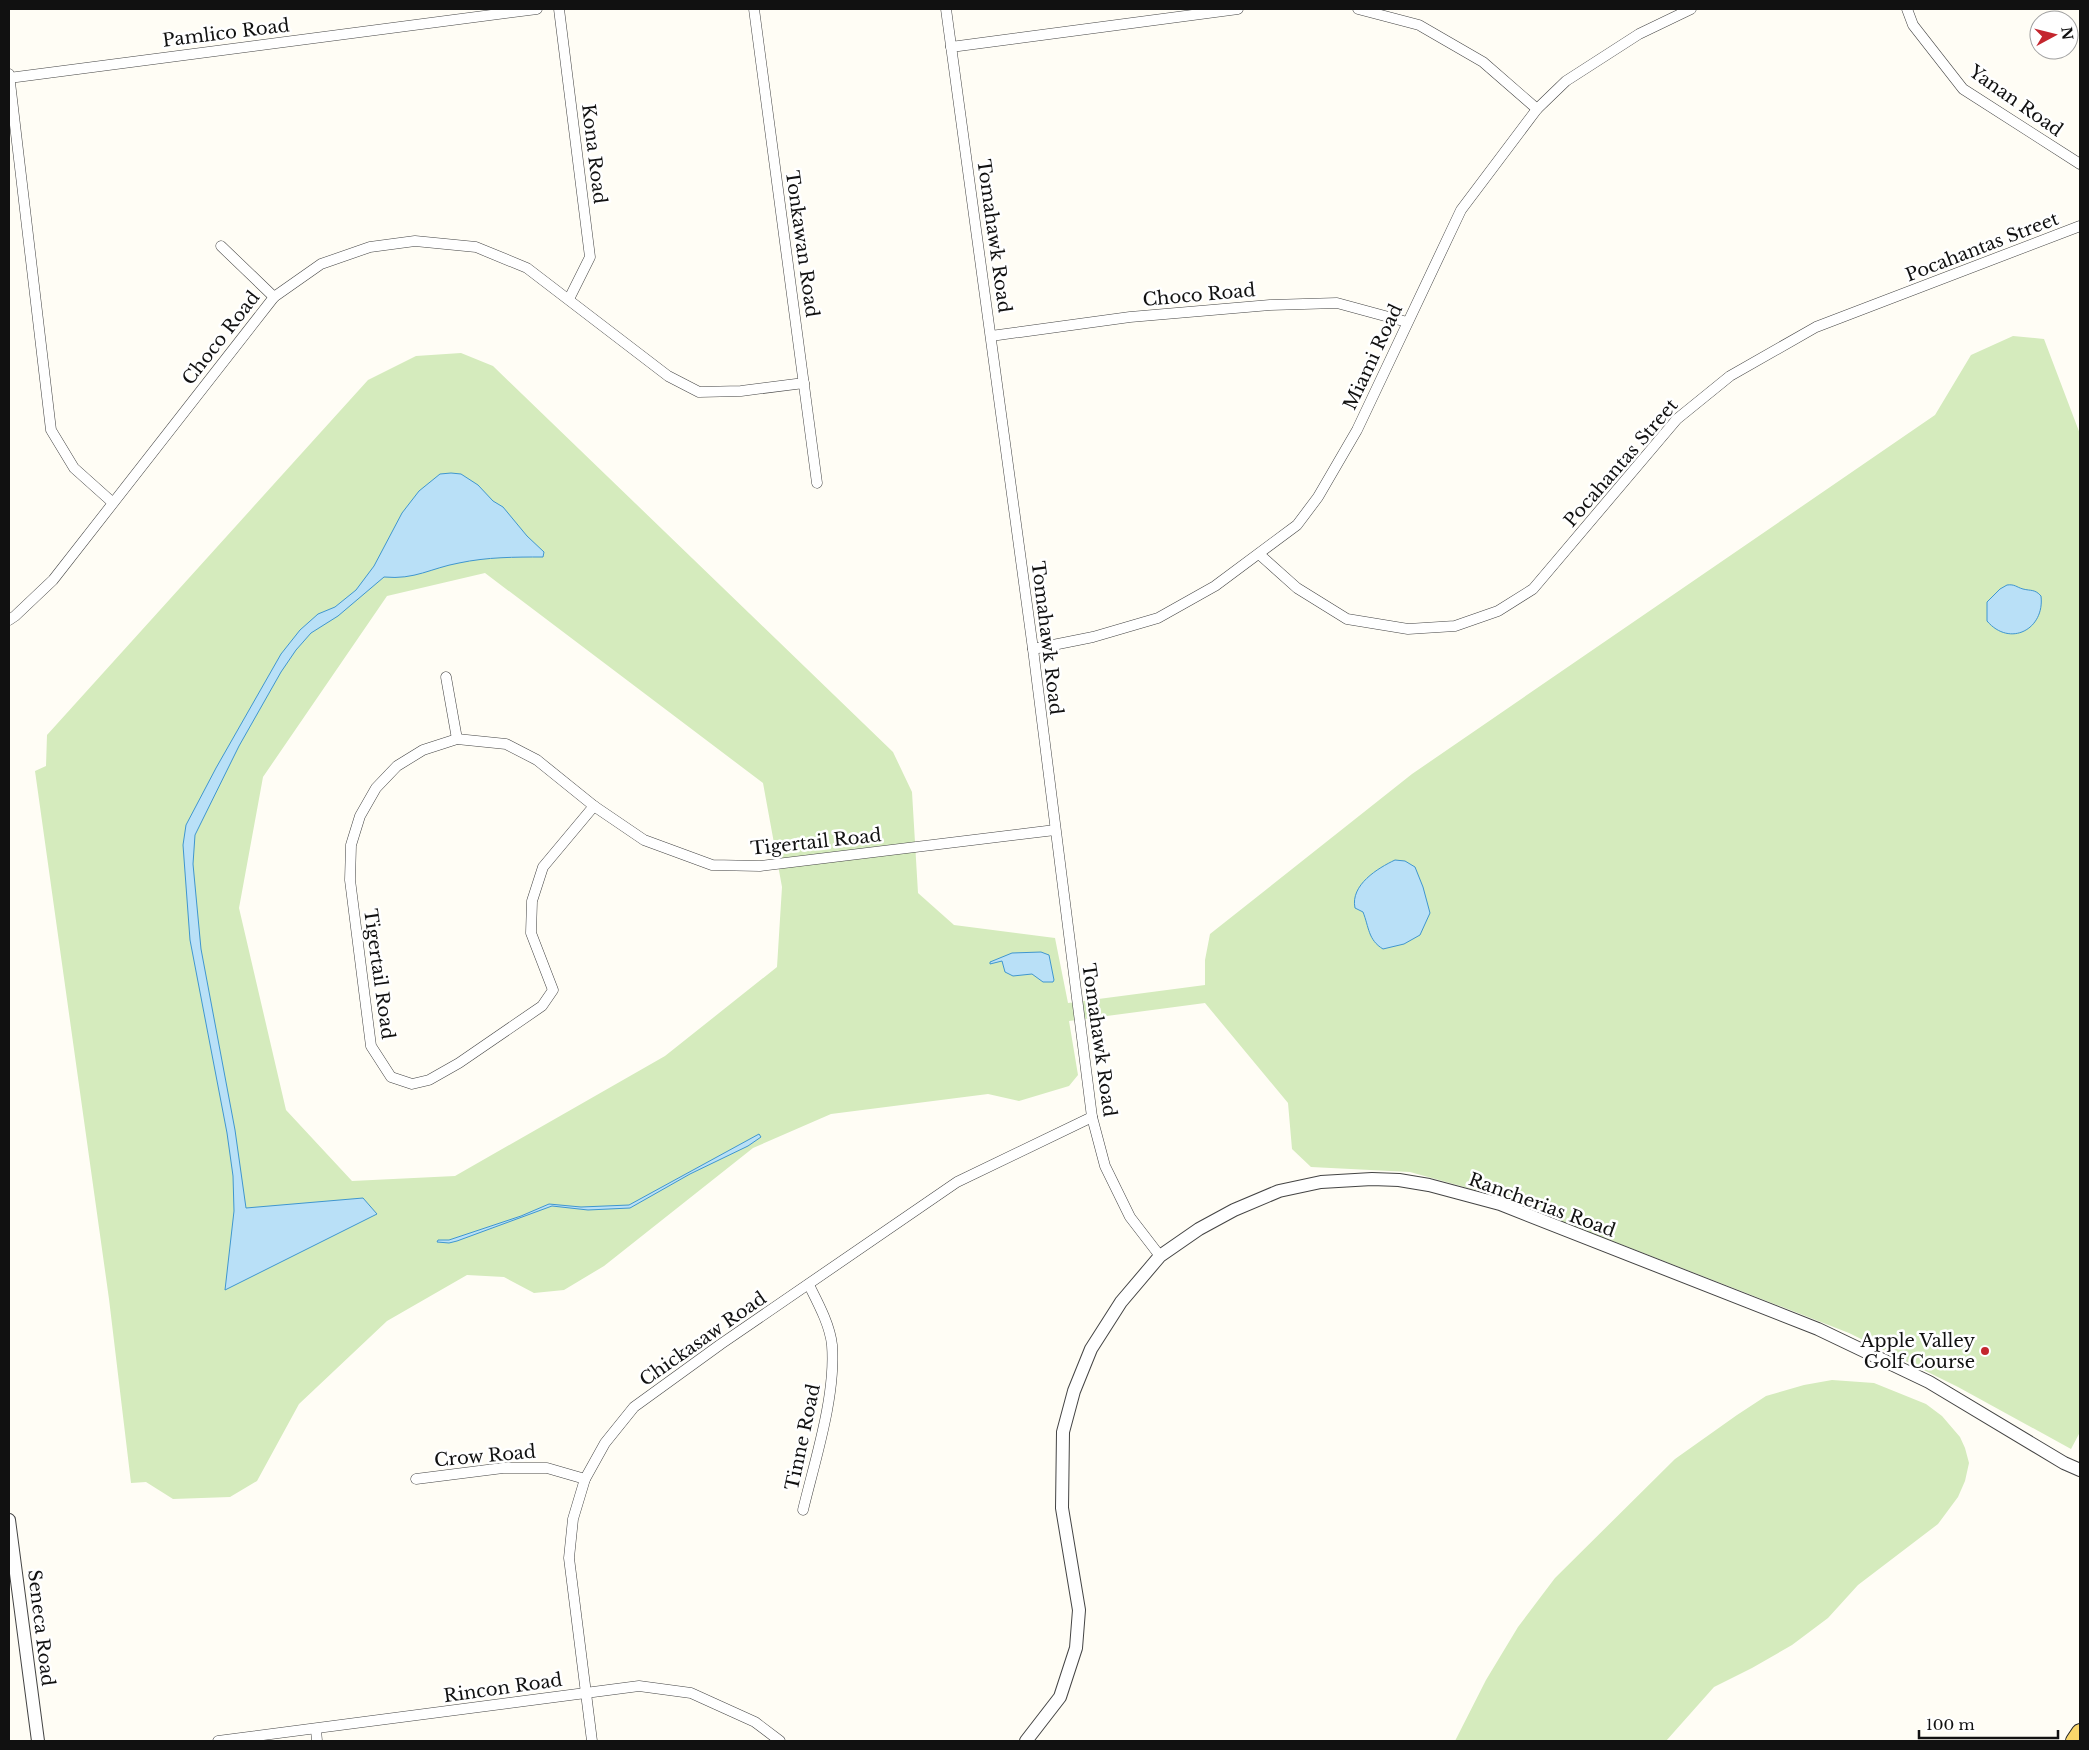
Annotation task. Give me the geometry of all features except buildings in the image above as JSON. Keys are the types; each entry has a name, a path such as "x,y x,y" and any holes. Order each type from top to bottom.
{"main road":[{"path":"2074,1741 2080,1732"}],"street":[{"name":"Pamlico Road","path":"9,78 537,9"},
{"name":"Kona Road","path":"559,9 590,257 569,298"},
{"name":"Tonkawan Road","path":"754,9 817,484"},
{"name":"Tomahawk Road","path":"946,9 992,336 1092,1117 1105,1166 1130,1217 1160,1256"},
{"path":"951,47 1238,9"},
{"path":"1358,9 1419,24 1483,62 1537,109"},
{"name":"Miami Road","path":"1033,649 1093,637 1158,618 1215,586 1297,525 1318,497 1357,430 1461,210 1537,109 1566,81 1639,34 1690,9"},
{"name":"Yanan Road","path":"1907,9 1912,25 1963,89 2080,164"},
{"path":"9,74 51,430 74,468 112,502"},
{"name":"Pocahantas Street","path":"1259,554 1297,588 1347,620 1408,629 1455,626 1498,611 1533,589 1677,419 1730,376 1816,327 2080,226"},
{"name":"Choco Road","path":"9,620 53,580 112,502 274,297 322,264 370,247 415,241 476,247 527,268 569,298 668,376 699,392 741,391 804,383"},
{"path":"221,246 274,297"},
{"name":"Choco Road","path":"992,336 1130,317 1270,305 1328,303 1338,303 1407,322"},
{"path":"446,677 457,739"},
{"name":"Tigertail Road","path":"594,806 543,867 532,901 531,933 553,990 542,1006 430,1080 412,1084 391,1077 371,1046 350,880 351,846 360,816 376,788 397,766 423,750 457,739 506,744 537,760 594,806 644,840 712,865 760,866 1055,830"},
{"name":"Chickasaw Road","path":"592,1741 569,1558 572,1520 586,1479 605,1443 634,1407 721,1344 956,1182 1092,1117"},
{"name":"Rancherias Road","path":"1026,1741 1060,1696 1076,1648 1079,1610 1062,1508 1064,1432 1074,1391 1091,1349 1121,1302 1160,1256 1199,1229 1234,1210 1279,1191 1322,1182 1372,1179 1399,1180 1429,1185 1500,1204 1818,1329 1929,1382 2064,1463 2080,1470"},
{"name":"Tinne Road","path":"803,1510 832,1386 832,1344 824,1316 809,1285"},
{"name":"Crow Road","path":"416,1479 503,1468 547,1468 586,1479"},
{"name":"Seneca Road","path":"9,1520 38,1741"},
{"name":"Rincon Road","path":"218,1741 316,1730 638,1686 691,1693 755,1722 780,1741"},
{"path":"316,1730 317,1741"}],"green space":[{"name":"Apple Valley Golf Course","path":"2013,336 2044,339 2080,434 2080,1432 2071,1449 1958,1387 1849,1333 1497,1196 1410,1172 1311,1167 1292,1149 1288,1103 1205,1003 1069,1021 1078,1075 1069,1086 1019,1101 988,1094 831,1114 753,1148 604,1266 564,1290 534,1293 504,1277 467,1275 387,1321 299,1404 257,1481 230,1497 173,1499 146,1482 131,1483 109,1299 35,771 46,766 47,735 368,380 416,356 461,353 493,366 893,752 912,792 918,893 954,925 1055,938 1068,1003 1205,985 1205,960 1210,934 1412,774 1935,415 1971,355","holes":["485,573 763,783 782,887 777,967 665,1056 455,1176 352,1181 286,1110 239,908 263,777 387,596"]},
{"path":"1832,1380 1874,1383 1926,1404 1942,1416 1960,1437 1969,1463 1965,1481 1958,1497 1938,1524 1858,1585 1828,1618 1792,1645 1714,1687 1666,1741 1455,1741 1486,1680 1518,1627 1555,1578 1675,1459 1766,1396 1804,1385"}],"water":[{"path":"440,474 461,474 478,485 493,501 503,507 527,536 544,552 543,557 512,557 470,561 405,577 384,577 338,616 311,633 296,650 281,672 239,746 195,835 193,864 201,949 235,1130 246,1208 363,1198 377,1214 225,1290 234,1211 233,1176 227,1133 190,940 183,845 186,825 281,654 300,630 318,614 335,607 356,590 374,566 402,513 419,491"},
{"path":"2007,585 2035,591 2041,596 2041,608 2032,626 2015,634 1996,629 1987,621 1987,602"},
{"path":"1395,860 1405,861 1415,867 1430,913 1420,935 1404,944 1383,949 1374,942 1363,912 1355,908 1355,900 1357,892 1367,878"},
{"path":"1041,952 1049,955 1053,982 1043,982 1032,974 1013,976 1005,972 1002,961 990,964 990,962 1012,953"},
{"path":"759,1134 761,1137 748,1146 690,1174 630,1208 588,1210 552,1206 457,1241 449,1243 437,1242 438,1240 449,1240 521,1216 549,1204 581,1207 629,1205"}],"place":[{"name":"Apple Valley Golf Course","path":"1985,1351"}]}
